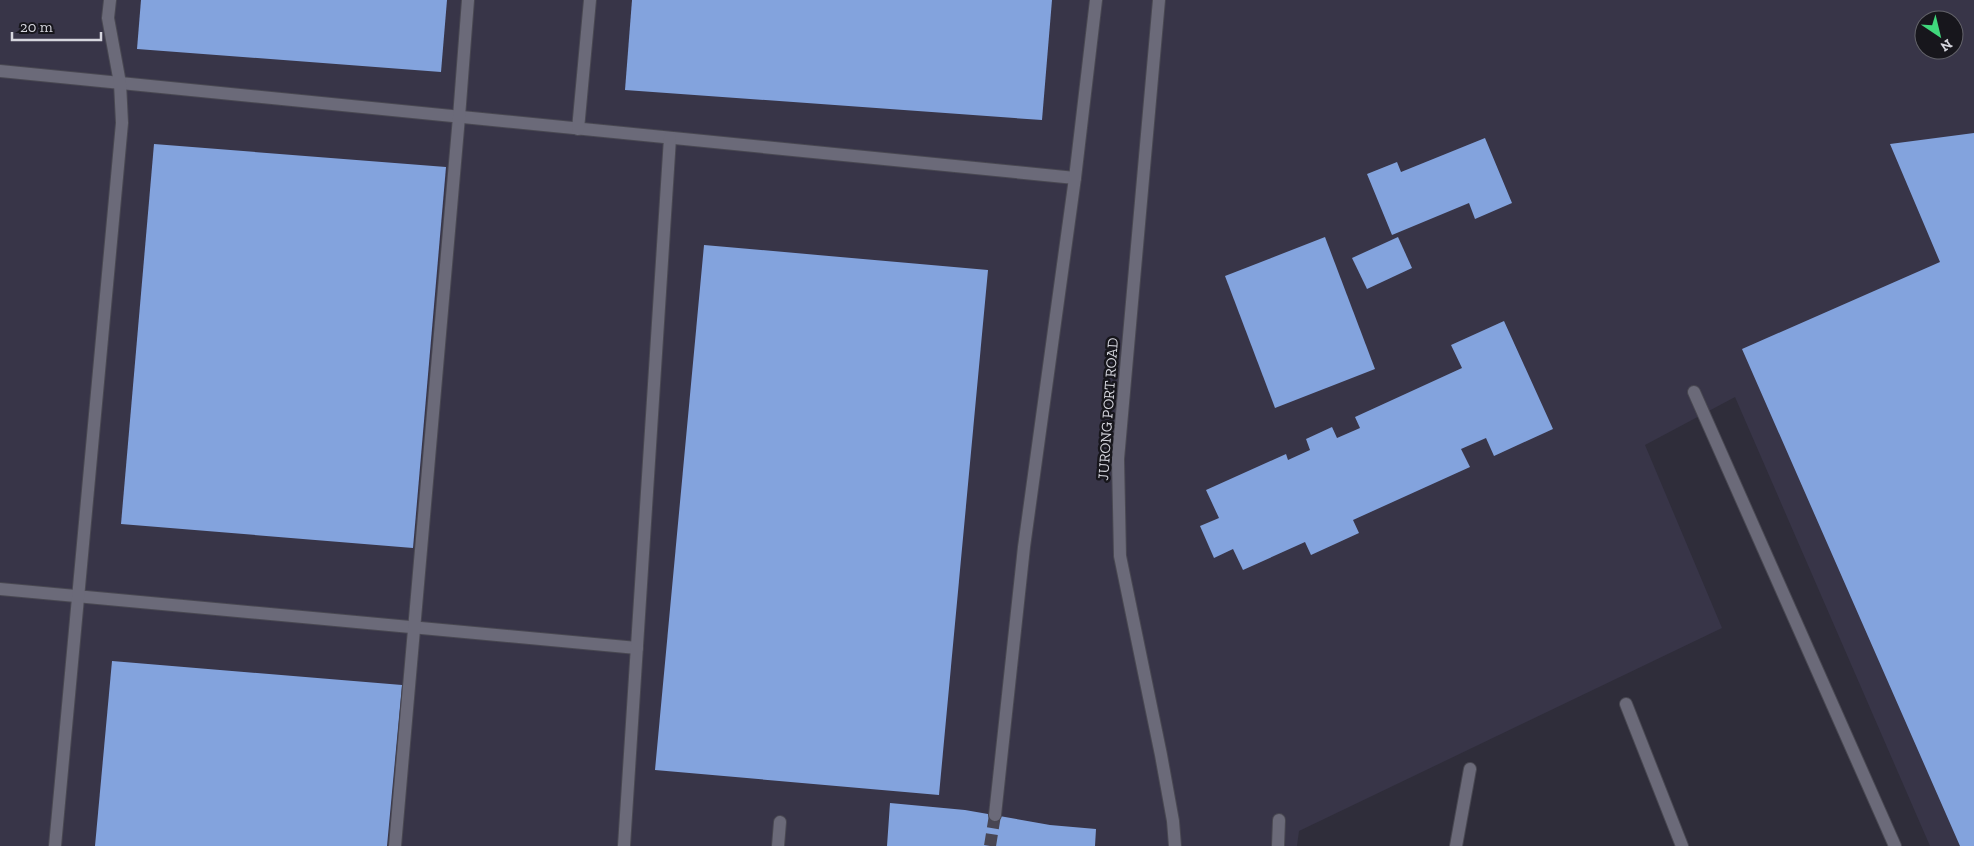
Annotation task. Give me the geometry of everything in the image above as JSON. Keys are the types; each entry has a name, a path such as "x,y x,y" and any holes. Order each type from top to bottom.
{"street":[{"path":"55,846 122,123 120,83 108,18 110,0"},
{"path":"395,846 468,0"},
{"path":"578,129 590,0"},
{"path":"995,815 1024,547 1075,178 1096,0"},
{"name":"JURONG PORT ROAD","path":"1159,0 1118,459 1120,556 1161,755 1173,821 1174,846"},
{"path":"0,71 1075,178"},
{"path":"624,846 670,138"},
{"path":"1694,392 1896,846"},
{"path":"0,589 637,648"},
{"path":"1626,704 1682,846"},
{"path":"1456,846 1470,769"},
{"path":"1278,846 1279,820"},
{"path":"778,846 780,822"}],"shaded area":[{"path":"0,0 1974,0 1974,846 1930,846 1735,397 1645,445 1722,628 1299,831 1297,846 0,846"}],"building":[{"path":"141,0 447,0 441,72 137,49"},
{"path":"632,0 1052,0 1042,120 625,90"},
{"path":"1974,133 1974,846 1960,846 1742,349 1940,262 1890,144"},
{"path":"1485,138 1512,203 1475,219 1469,203 1392,235 1367,174 1397,162 1401,172"},
{"path":"154,144 446,167 413,548 121,524"},
{"path":"1325,237 1375,369 1275,408 1225,276"},
{"path":"1398,237 1412,268 1367,289 1352,258"},
{"path":"704,245 988,270 939,795 655,770"},
{"path":"1504,321 1553,429 1494,456 1486,438 1461,449 1470,467 1353,520 1359,533 1311,555 1305,542 1243,570 1233,549 1214,558 1200,526 1219,518 1206,490 1286,454 1288,460 1310,450 1306,439 1332,427 1337,438 1360,428 1355,417 1462,368 1451,345"},
{"path":"112,661 402,685 387,846 95,846"},
{"path":"890,803 965,810 1050,825 1096,829 1095,846 887,846"}],"tunnel":[{"path":"990,846 995,815"}]}
